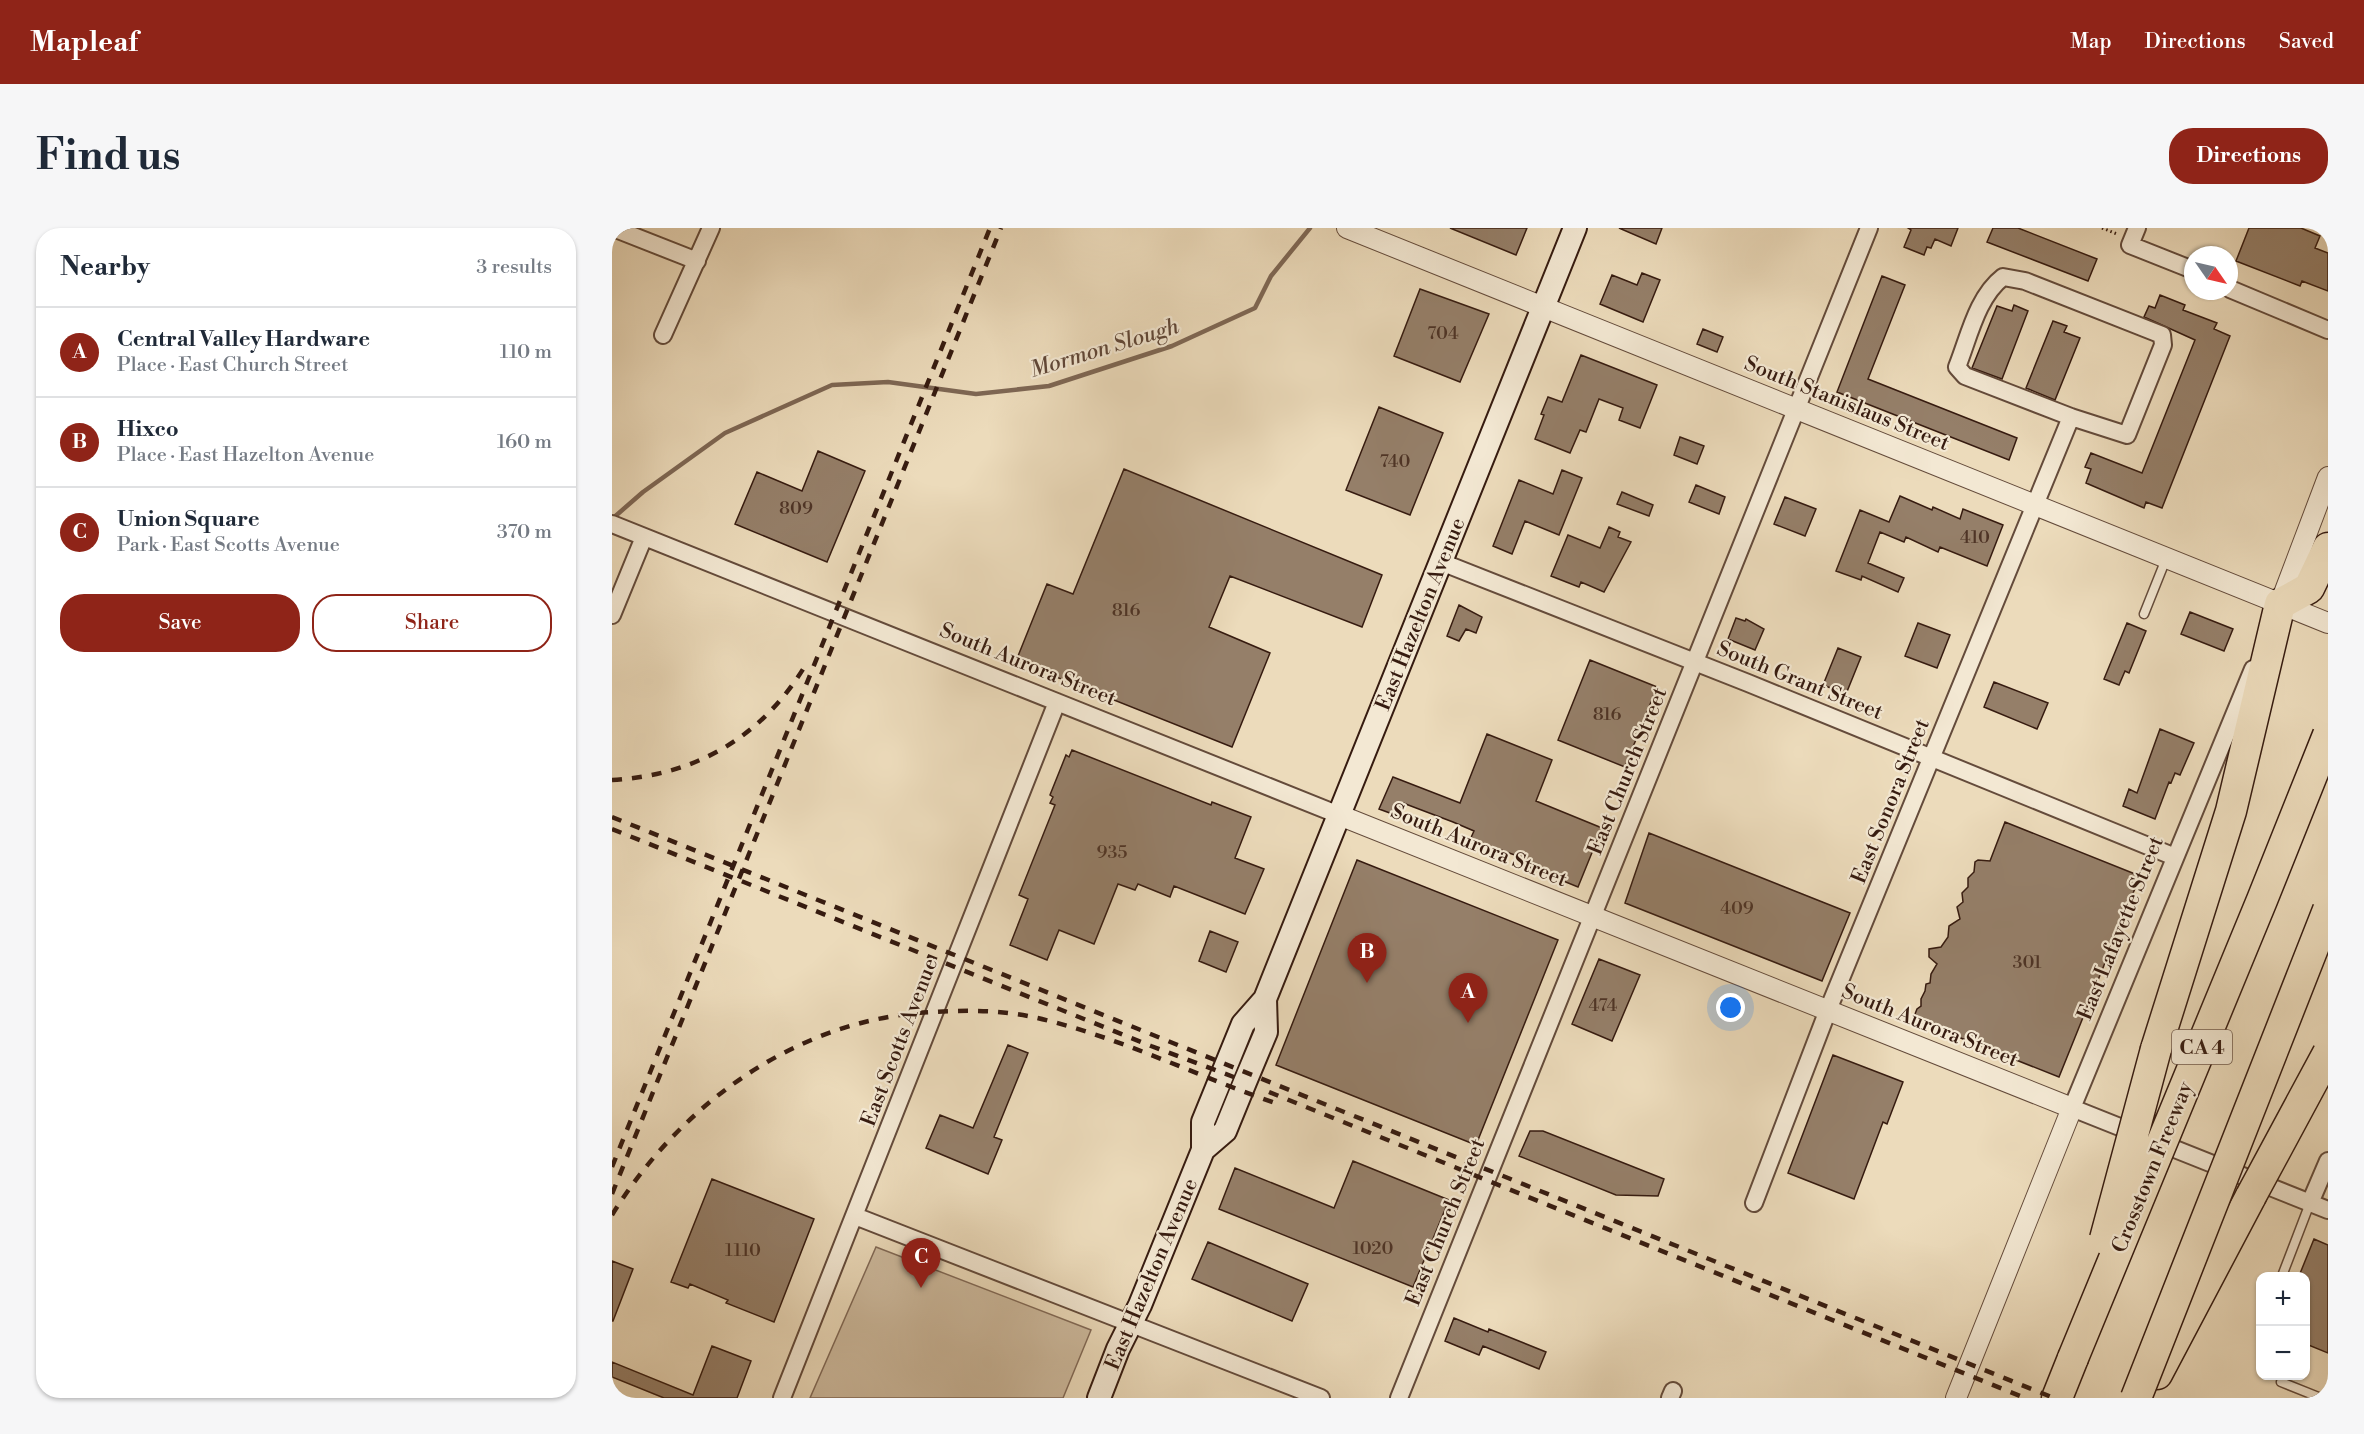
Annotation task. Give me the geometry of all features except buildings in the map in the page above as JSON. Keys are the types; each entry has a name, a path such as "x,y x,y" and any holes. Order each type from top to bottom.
{"highway":[{"path":"2073,1358 2156,1049 2231,811 2280,604 2309,588 2328,548"},
{"name":"Crosstown Freeway","path":"2057,1398 2328,735"},
{"path":"2136,1398 2328,910"},
{"path":"2144,1398 2328,1053"}],"main road":[{"name":"East Hazelton Avenue","path":"1099,1398 1203,1150 1225,1131 1262,1042 1266,1032 1265,999 1575,228"}],"street":[{"path":"613,228 697,261"},
{"path":"663,335 711,228"},
{"name":"South Stanislaus Street","path":"1347,228 2328,623"},
{"name":"East Church Street","path":"1399,1398 1869,228"},
{"path":"2137,228 2124,240 2184,266"},
{"path":"2003,277 2015,277 2162,335 2163,345 2127,435 2071,417 1965,376 1957,367 1984,299 1992,286 2003,277"},
{"path":"2238,292 2328,330"},
{"name":"East Sonora Street","path":"1754,1203 1827,1010 2071,417"},
{"name":"East Lafayette Street","path":"1956,1398 2072,1108 2280,604 2328,477"},
{"name":"South Aurora Street","path":"612,524 2328,1210"},
{"path":"612,615 644,537"},
{"name":"South Grant Street","path":"1441,562 1932,757 2175,857"},
{"name":"East Scotts Avenue","path":"782,1398 1058,702"},
{"path":"2310,1203 2328,1161"},
{"path":"855,1216 1321,1398"}],"lane":[{"path":"2144,614 2166,559"},
{"path":"2284,1272 2310,1203"},
{"path":"2282,1382 2321,1398"}],"path":[{"path":"2102,228 2124,240"}],"shaded area":[{"path":"876,1247 1091,1330 1063,1398 810,1398"}],"waterway":[{"name":"Mormon Slough","path":"612,519 643,492 725,433 832,385 888,382 976,394 1049,386 1172,346 1255,308 1271,276 1310,228"}],"railway":[{"path":"612,1167 990,228"},
{"path":"612,1194 1001,228"},
{"path":"612,780 643,777 673,770 726,747 771,711 808,661"},
{"path":"612,817 2054,1398"},
{"path":"612,829 1151,1046 1239,1079"},
{"path":"612,1215 640,1174 672,1137 709,1103 748,1074 791,1049 836,1030 884,1018 933,1012 971,1011 1033,1017 1126,1045 1278,1104"},
{"path":"1269,1092 2025,1398"}],"place":[{"name":"Hixco","path":"1367,983"},
{"name":"Central Valley Hardware","path":"1468,1023"},
{"name":"Union Square","path":"921,1288"}]}
